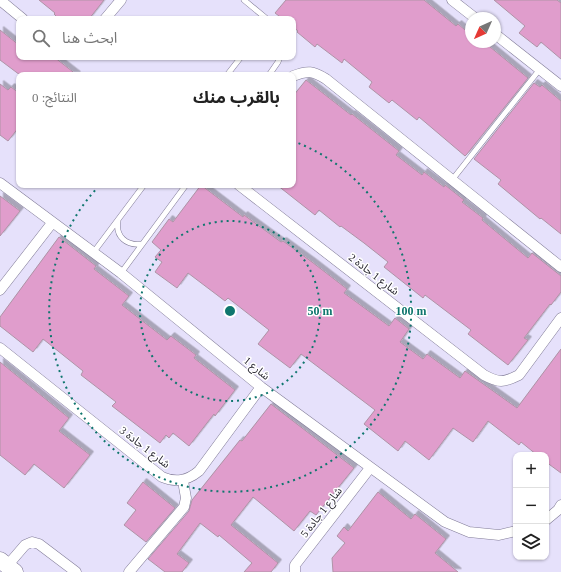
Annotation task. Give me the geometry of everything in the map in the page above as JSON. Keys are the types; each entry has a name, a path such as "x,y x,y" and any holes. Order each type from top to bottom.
{"street":[{"path":"0,0 19,16"},
{"path":"108,16 121,0"},
{"path":"452,0 467,12"},
{"path":"501,39 561,86"},
{"path":"296,75 302,72 314,72 326,79 561,267"},
{"name":"شارع 1","path":"0,183 121,273 261,387 445,522 469,532 499,535 513,532"},
{"name":"شارع 1 جادة 2","path":"243,188 484,375 496,381 508,380 518,375 561,318"},
{"path":"0,290 52,223"},
{"name":"شارع 1 جادة 3","path":"0,348 162,477 175,481 183,481"},
{"path":"129,572 184,507 186,498 183,481 199,471 261,387"},
{"name":"شارع 1 جادة 5","path":"295,572 295,564 370,468"},
{"path":"549,518 558,510 561,505"},
{"path":"7,566 25,545 32,542 39,544 76,572"}],"lane":[{"path":"244,0 263,16"},
{"path":"229,72 239,60"},
{"path":"271,72 279,60"},
{"path":"452,180 540,69"},
{"path":"93,253 142,188"},
{"path":"121,273 184,188"},
{"path":"118,220 118,232 125,241 130,244 142,244"}],"building":[{"path":"39,0 104,0 91,16 56,16 54,14 55,13"},
{"path":"286,0 424,0 456,26 458,24 465,30 465,48 491,48 528,78 465,156 419,117 417,120 392,100 389,103 369,87 372,82 344,59 342,63 317,44 315,47 297,32 296,16 279,16 275,13"},
{"path":"494,0 557,0 561,3 561,59 541,42 537,47 519,33 525,26"},
{"path":"0,30 16,43 16,60 58,60 73,72 16,72 0,60"},
{"path":"306,80 399,151 396,155 422,175 424,172 444,187 445,185 464,200 462,202 483,218 482,220 528,258 532,253 561,276 561,292 524,338 528,340 508,365 468,334 471,330 425,295 423,298 384,267 388,262 364,243 341,226 340,227 319,210 315,215 281,188 296,188 296,92"},
{"path":"534,83 540,87 542,85 561,101 561,234 541,218 540,219 498,184 501,180 474,159"},
{"path":"0,84 8,90 11,87 16,91 16,131 8,141 0,135"},
{"path":"199,188 205,188 243,217 244,215 312,262 347,289 344,293 389,326 395,318 409,329 400,342 423,359 427,354 460,378 465,371 517,408 561,349 561,473 549,464 549,452 533,452 521,442 519,445 488,421 473,442 453,428 429,460 405,441 398,451 364,424 375,410 301,354 290,368 258,344 269,330 228,298 225,301 188,273 177,288 155,272 162,262 155,257 161,250 152,242 169,219 173,222"},
{"path":"0,196 20,211 0,236"},
{"path":"59,237 96,266 94,269 129,296 122,305 167,340 171,336 196,355 194,358 235,390 189,446 173,433 169,438 166,435 160,443 112,406 116,402 81,375 83,371 43,339 33,352 0,326 0,317"},
{"path":"0,362 69,418 59,431 90,455 64,488 34,464 25,475 0,455"},
{"path":"271,404 354,468 316,515 310,511 294,531 253,497 231,525 278,563 271,572 244,572 252,563 219,535 218,537 200,523 177,554 189,563 182,572 165,572 148,559 189,511 192,500"},
{"path":"143,482 175,508 146,542 124,525 136,510 127,503"},
{"path":"378,492 411,519 415,514 446,539 435,553 458,572 333,572 332,558 345,543 337,536 344,527 348,531"}]}
